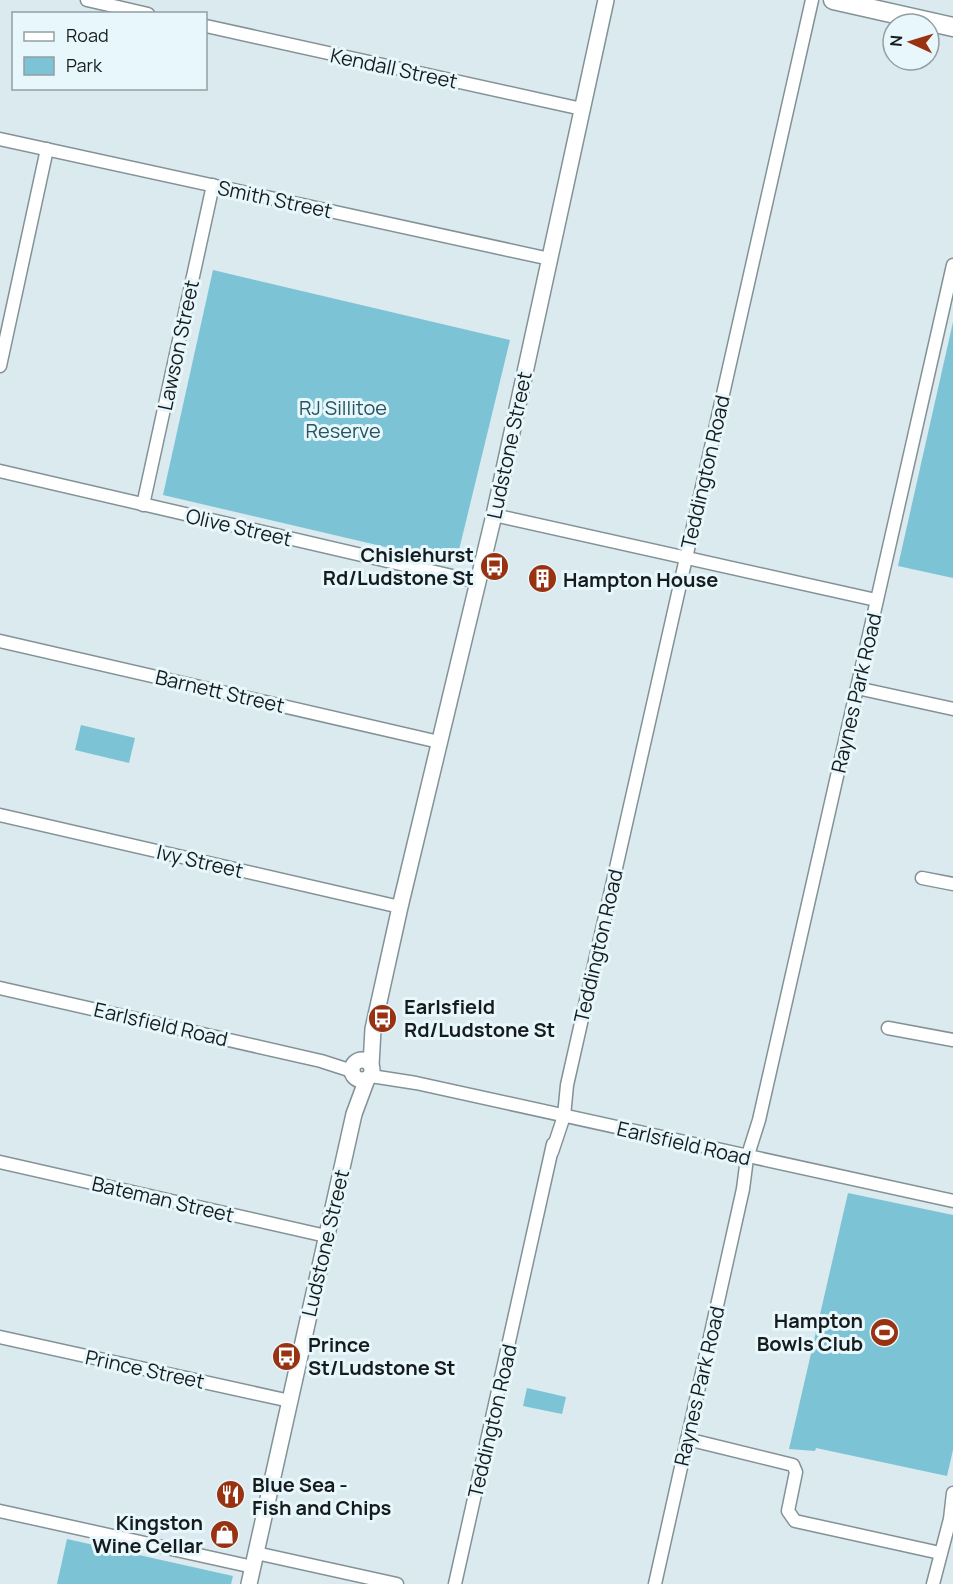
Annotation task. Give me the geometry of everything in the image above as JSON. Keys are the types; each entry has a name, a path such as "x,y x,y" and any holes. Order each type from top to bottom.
{"main road":[{"path":"833,0 953,27"}],"street":[{"path":"87,0 138,12"},
{"name":"Ludstone Street","path":"249,1584 362,1070 494,515 606,0"},
{"name":"Teddington Road","path":"455,1584 812,0"},
{"name":"Kendall Street","path":"207,26 582,109"},
{"name":"Smith Street","path":"0,138 550,259"},
{"path":"0,366 47,149"},
{"name":"Lawson Street","path":"143,505 213,185"},
{"name":"Raynes Park Road","path":"654,1584 953,266"},
{"name":"Olive Street","path":"0,471 478,582"},
{"path":"494,515 876,600"},
{"name":"Barnett Street","path":"0,641 439,742"},
{"path":"857,688 953,709"},
{"name":"Ivy Street","path":"0,815 400,907"},
{"path":"922,878 953,884"},
{"name":"Earlsfield Road","path":"0,988 751,1158 953,1201"},
{"path":"888,1028 953,1040"},
{"name":"Bateman Street","path":"0,1162 326,1236"},
{"name":"Prince Street","path":"0,1337 290,1401"},
{"path":"687,1439 793,1465 796,1472 788,1511 795,1521 940,1553"},
{"path":"933,1584 953,1493"},
{"path":"0,1511 255,1560 397,1584"}],"green space":[{"name":"RJ Sillitoe Reserve","path":"213,270 510,340 459,550 441,560 163,495"},
{"path":"953,322 953,578 898,566"},
{"path":"81,725 135,738 129,763 75,750"},
{"name":"Hampton Bowls Club","path":"848,1193 953,1215 953,1450 947,1476 816,1448 815,1451 789,1449"},
{"path":"527,1388 566,1397 562,1414 523,1406"},
{"path":"67,1539 233,1576 231,1584 57,1584"}],"place":[{"name":"Chislehurst Rd/Ludstone St","path":"495,566"},
{"name":"Hampton House","path":"542,579"},
{"name":"Earlsfield Rd/Ludstone St","path":"383,1018"},
{"name":"Hampton Bowls Club","path":"884,1332"},
{"name":"Prince St/Ludstone St","path":"287,1356"},
{"name":"Blue Sea - Fish and Chips","path":"231,1495"},
{"name":"Kingston Wine Cellar","path":"224,1534"}]}
